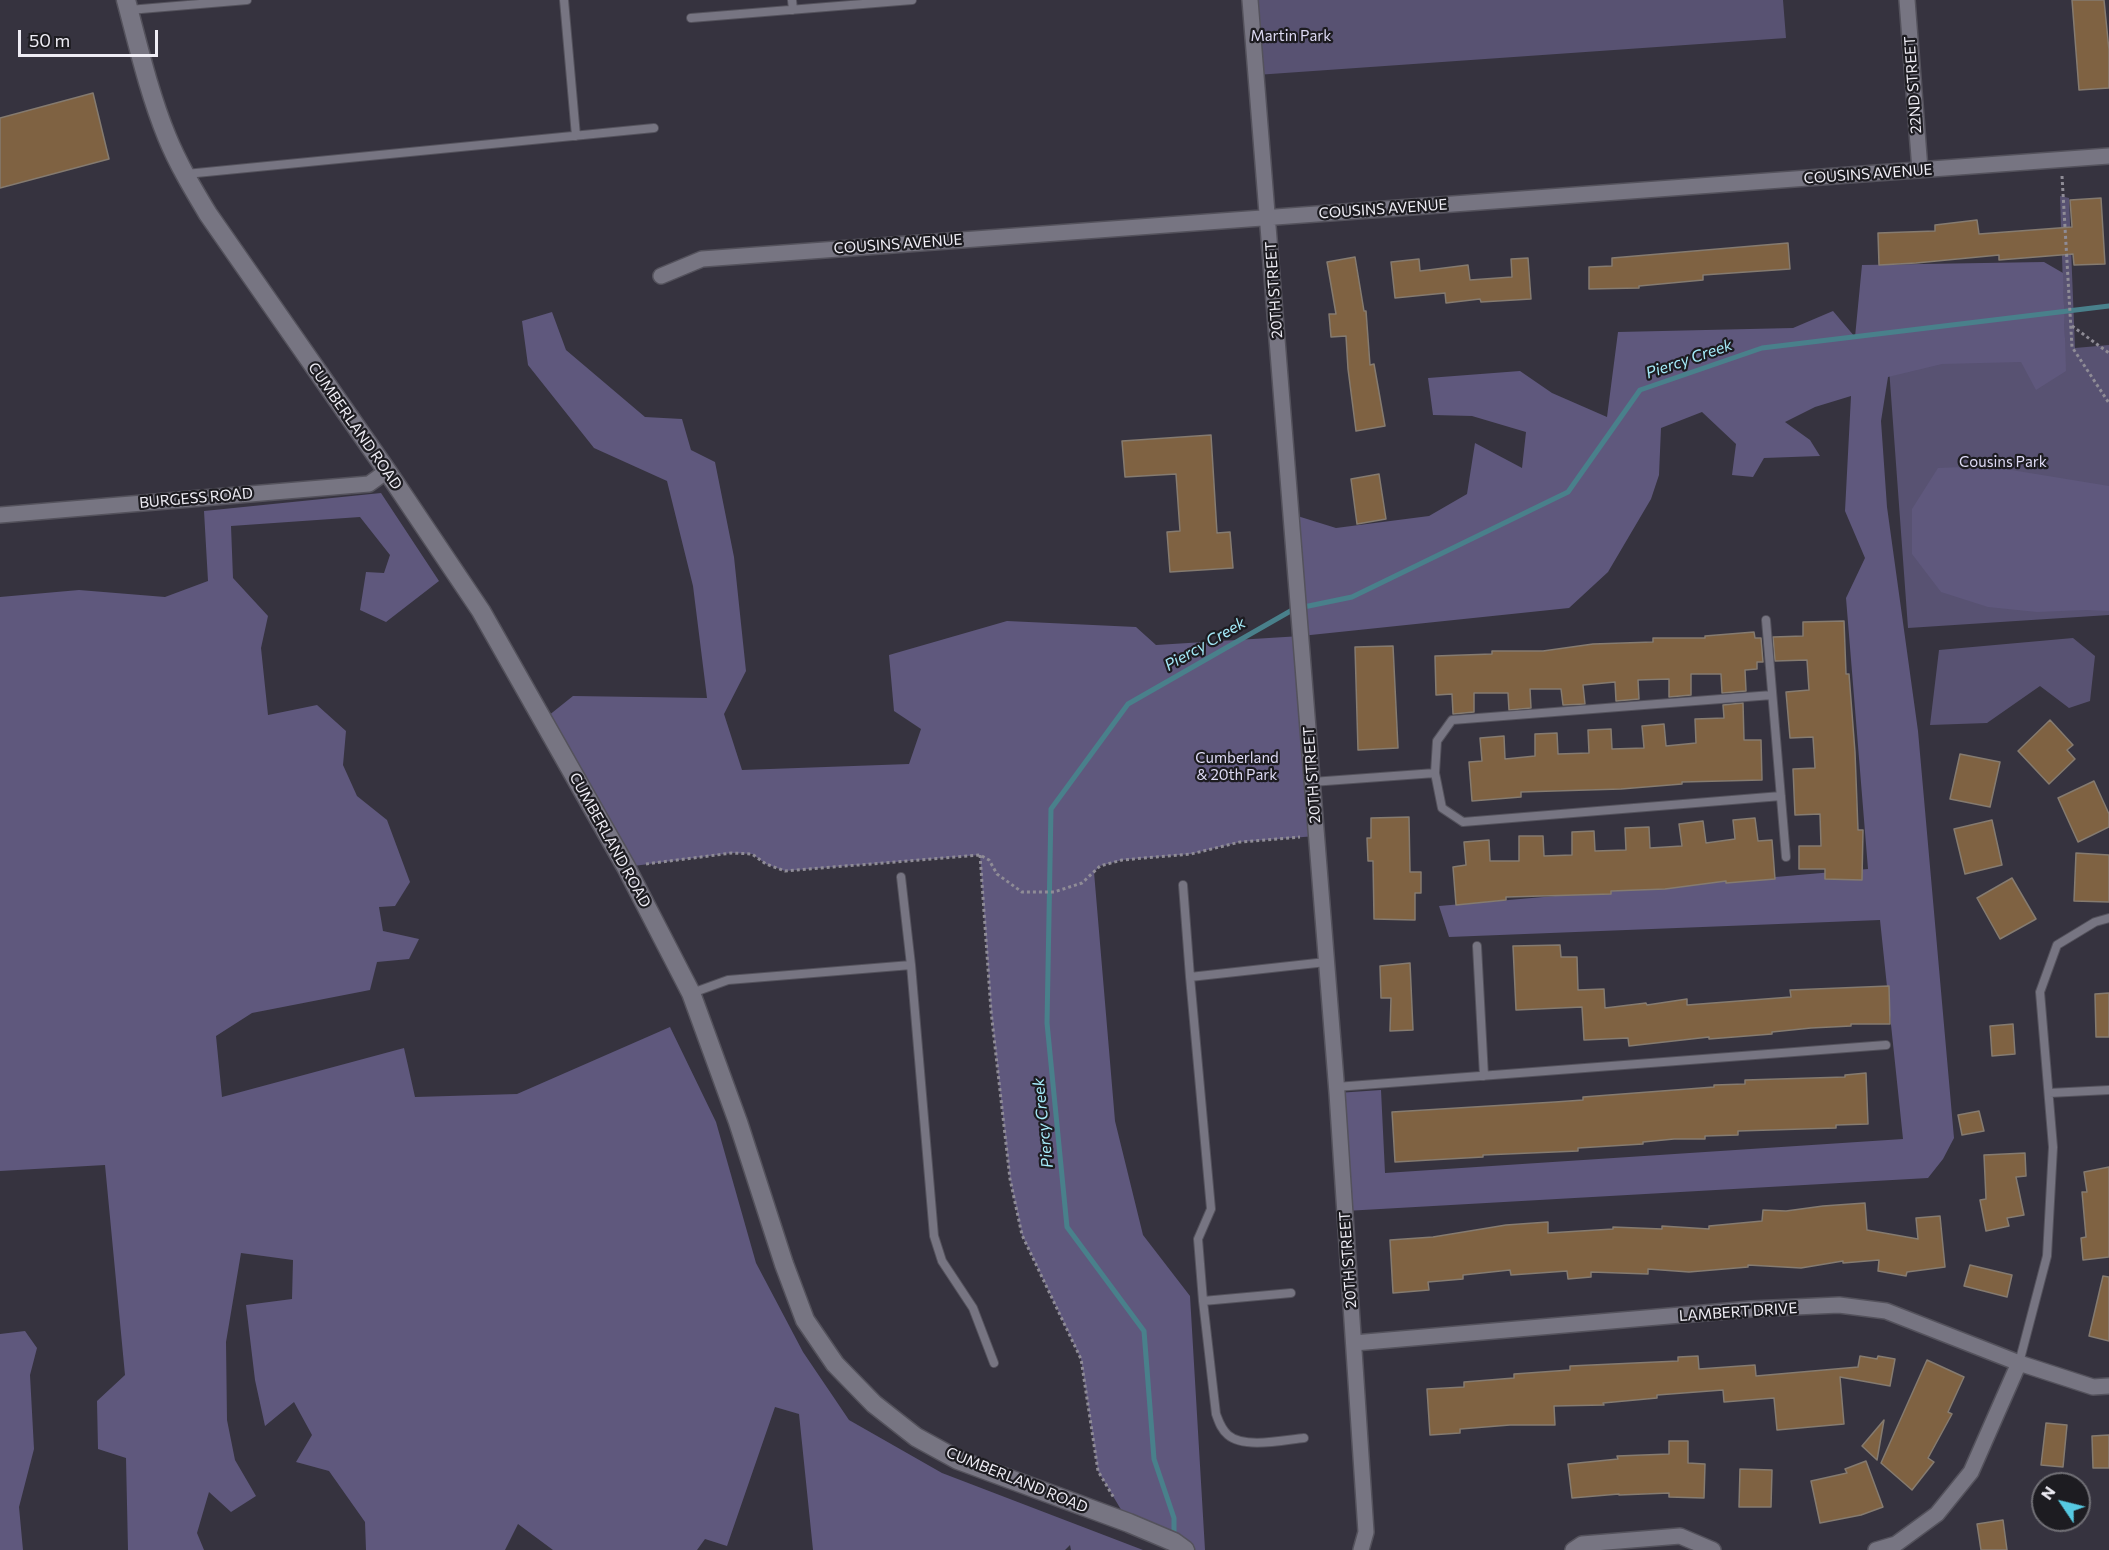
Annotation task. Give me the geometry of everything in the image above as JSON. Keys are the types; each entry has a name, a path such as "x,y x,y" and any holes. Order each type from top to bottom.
{"street":[{"name":"20TH STREET","path":"1250,0 1336,1087 1366,1532 1361,1550"},
{"name":"22ND STREET","path":"1907,0 1920,170"},
{"name":"CUMBERLAND ROAD","path":"127,5 167,136 208,214 387,471 481,611 626,867 691,993 738,1122 784,1264 805,1320 835,1364 874,1404 916,1437 950,1455 1129,1523 1174,1542 1185,1550"},
{"name":"COUSINS AVENUE","path":"661,276 702,259 2109,156"},
{"name":"BURGESS ROAD","path":"0,514 369,484 387,471"},
{"name":"LAMBERT DRIVE","path":"1354,1343 1740,1310 1839,1305 1886,1311 2019,1363 2093,1387 2109,1386"},
{"path":"1876,1550 1896,1544 1937,1514 1971,1472 2019,1363"},
{"path":"1573,1550 1582,1544 1680,1536 1713,1550"}],"lane":[{"path":"127,5 247,0"},
{"path":"564,0 576,136"},
{"path":"792,0 793,10"},
{"path":"691,18 912,0"},
{"path":"185,174 654,128"},
{"path":"1766,620 1786,857"},
{"path":"1772,695 1452,720 1437,741 1435,773 1442,808 1464,822 1781,796"},
{"path":"1312,782 1435,773"},
{"path":"901,877 911,965 934,1236 942,1261 973,1308 994,1363"},
{"path":"1183,885 1211,1209 1198,1239 1216,1414 1222,1428 1230,1437 1245,1443 1304,1438"},
{"path":"2019,1363 2047,1256 2053,1148 2040,992 2057,945 2095,922 2109,918"},
{"path":"1477,946 1484,1076"},
{"path":"1190,977 1326,962"},
{"path":"691,993 728,980 911,965"},
{"path":"1336,1087 1886,1045"},
{"path":"2049,1093 2109,1090"},
{"path":"1203,1301 1291,1293"}],"path":[{"path":"2061,159 2072,347 2109,404"},
{"path":"2070,325 2109,352"},
{"path":"626,867 732,853 752,854 766,864 785,871 980,855 990,860 997,874 1022,892 1054,892 1082,883 1100,866 1122,860 1191,854 1240,842 1316,836"},
{"path":"980,855 989,992 1010,1179 1022,1235 1081,1359 1098,1471 1129,1523"}],"green space":[{"name":"Martin Park","path":"1250,0 1783,0 1786,38 1256,75"},
{"name":"Cousins Park","path":"2060,196 2069,198 2075,348 2109,345 2109,615 1908,628 1889,368 2065,348"},
{"path":"2044,262 2063,273 2066,371 2036,390 2021,362 1942,364 1888,377 1881,421 1887,507 1918,731 1954,1138 1943,1159 1928,1178 1345,1211 1337,1093 1381,1090 1385,1173 1903,1139 1880,920 1449,937 1439,906 1868,869 1846,598 1865,558 1845,511 1851,396 1815,407 1785,422 1810,440 1820,456 1764,458 1753,477 1732,475 1736,444 1702,412 1661,428 1659,475 1651,499 1608,572 1569,608 1301,636 1291,514 1336,528 1429,516 1467,494 1475,443 1522,468 1526,432 1472,416 1433,415 1428,378 1520,371 1552,393 1607,417 1618,332 1793,328 1833,311 1855,337 1862,265"},
{"name":"Cumberland & 20th Park","path":"552,312 566,350 645,417 682,419 691,450 715,462 734,557 746,671 724,714 742,770 909,764 921,729 894,711 889,655 1007,621 1136,627 1156,645 1301,636 1316,836 1240,842 1191,854 1122,860 1100,866 1094,872 1115,1121 1143,1235 1190,1296 1205,1550 1185,1550 1129,1523 1098,1471 1081,1359 1022,1235 1010,1179 991,1011 980,855 785,871 766,864 752,854 732,853 626,867 543,720 573,696 707,698 693,586 667,481 594,448 528,365 522,321"},
{"path":"1987,466 2109,486 2109,611 2037,612 1988,607 1941,592 1912,554 1912,509 1938,468"},
{"path":"381,493 439,581 386,622 360,610 366,572 384,573 390,555 360,517 231,526 233,578 268,616 261,648 268,715 317,705 346,731 343,765 357,796 387,820 410,882 395,906 379,907 383,931 419,939 409,959 377,962 370,990 252,1013 216,1036 222,1097 404,1048 415,1097 517,1094 670,1027 716,1122 756,1263 803,1352 849,1420 942,1473 1143,1550 1071,1550 1070,1545 1065,1550 813,1550 799,1414 775,1407 727,1546 705,1539 697,1550 553,1550 518,1524 505,1550 366,1550 365,1522 329,1471 296,1462 312,1435 294,1402 265,1426 255,1380 246,1305 292,1299 293,1260 241,1253 226,1342 227,1420 235,1460 256,1496 231,1512 209,1492 197,1533 204,1550 128,1550 126,1458 98,1449 97,1401 125,1375 105,1165 0,1171 0,597 79,590 165,597 208,581 204,511"},
{"path":"2073,638 2095,656 2090,701 2069,708 2040,686 1987,723 1930,725 1939,650"},
{"path":"25,1331 37,1348 30,1375 34,1449 19,1507 23,1550 0,1550 0,1334"}],"building":[{"path":"2072,0 2104,0 2109,50 2109,88 2079,90"},
{"path":"93,93 109,159 0,188 0,118"},
{"path":"2101,198 2105,264 2074,265 2073,254 1999,260 1999,255 1879,265 1878,233 1935,231 1935,225 1977,220 1979,234 2072,227 2070,200"},
{"path":"1788,243 1790,269 1703,275 1703,280 1639,286 1639,288 1589,289 1589,267 1612,266 1612,258"},
{"path":"1355,257 1364,311 1366,311 1370,365 1374,364 1385,426 1356,431 1346,336 1331,337 1329,314 1336,314 1327,262"},
{"path":"1528,258 1531,299 1481,302 1480,299 1446,303 1445,293 1395,298 1391,262 1419,259 1420,271 1468,265 1470,280 1512,277 1511,259"},
{"path":"1211,435 1217,533 1230,532 1233,568 1170,572 1167,532 1180,531 1176,474 1125,477 1122,441"},
{"path":"1379,474 1386,519 1357,524 1351,479"},
{"path":"1844,621 1846,674 1849,674 1855,752 1858,830 1863,830 1862,880 1825,879 1825,869 1799,869 1799,846 1821,846 1820,814 1795,815 1793,769 1815,768 1813,737 1790,738 1786,692 1809,690 1807,660 1775,661 1773,637 1803,636 1803,622"},
{"path":"1754,632 1755,638 1761,638 1763,662 1757,662 1757,669 1745,670 1746,691 1722,693 1721,674 1691,674 1691,695 1669,697 1669,679 1638,680 1639,699 1616,701 1615,682 1583,685 1585,704 1563,705 1561,689 1530,689 1531,708 1509,710 1508,693 1474,693 1474,712 1453,714 1452,694 1436,695 1435,656 1492,654 1492,651 1543,651 1593,644 1653,642 1653,638 1705,638 1705,636"},
{"path":"1393,646 1398,748 1358,750 1355,647"},
{"path":"1743,703 1744,740 1761,740 1762,780 1682,782 1682,784 1621,789 1521,792 1521,797 1472,801 1469,762 1482,761 1480,738 1504,736 1505,759 1535,756 1535,734 1557,733 1558,754 1589,753 1588,730 1611,729 1612,749 1644,748 1642,726 1664,724 1666,746 1696,743 1695,719 1724,718 1723,705"},
{"path":"2050,720 2073,745 2067,750 2075,759 2049,784 2018,751"},
{"path":"1960,754 2000,762 1990,807 1950,799"},
{"path":"2094,781 2109,814 2109,827 2078,842 2058,798"},
{"path":"1409,817 1410,872 1421,872 1421,893 1415,893 1415,920 1374,919 1373,861 1368,861 1367,838 1371,838 1371,818"},
{"path":"1755,818 1758,841 1772,840 1775,879 1726,883 1726,881 1665,889 1611,891 1611,894 1506,897 1506,900 1456,905 1453,867 1466,865 1464,842 1489,840 1490,861 1519,861 1519,836 1543,836 1544,856 1572,855 1572,832 1594,831 1595,851 1626,850 1625,828 1649,827 1650,848 1682,846 1679,824 1703,821 1706,843 1735,839 1733,820"},
{"path":"1992,820 2002,865 1965,874 1954,829"},
{"path":"2076,853 2109,855 2109,902 2074,901"},
{"path":"2012,878 2036,919 2000,939 1977,898"},
{"path":"1560,945 1561,957 1577,957 1578,990 1604,989 1605,1008 1687,999 1687,1005 1791,997 1790,990 1889,986 1890,1024 1851,1024 1851,1026 1772,1032 1772,1034 1709,1039 1709,1037 1629,1046 1628,1038 1584,1040 1582,1007 1516,1010 1513,946"},
{"path":"1410,963 1413,1030 1390,1031 1391,998 1381,998 1380,966"},
{"path":"2109,993 2109,1037 2096,1037 2095,994"},
{"path":"2013,1024 2015,1054 1992,1056 1990,1026"},
{"path":"1866,1073 1868,1124 1836,1125 1836,1128 1738,1131 1738,1135 1578,1148 1578,1151 1395,1162 1392,1112 1583,1100 1583,1097 1745,1084 1745,1080 1845,1077 1845,1075"},
{"path":"1979,1111 1984,1131 1962,1135 1958,1115"},
{"path":"2025,1153 2026,1176 2016,1177 2024,1215 2007,1218 2009,1226 1986,1231 1980,1200 1986,1199 1984,1155"},
{"path":"2109,1167 2109,1257 2083,1260 2081,1238 2086,1237 2082,1192 2087,1192 2084,1172"},
{"path":"1865,1203 1867,1230 1918,1239 1916,1218 1940,1216 1945,1267 1907,1272 1906,1276 1878,1271 1879,1260 1843,1263 1843,1261 1801,1268 1748,1265 1748,1267 1689,1272 1648,1269 1648,1274 1591,1272 1591,1277 1568,1279 1567,1271 1511,1275 1510,1270 1463,1275 1463,1279 1428,1282 1429,1290 1393,1293 1390,1240 1433,1237 1506,1225 1548,1222 1548,1233 1613,1229 1613,1227 1662,1229 1662,1226 1709,1229 1709,1226 1762,1221 1763,1210 1786,1211"},
{"path":"1970,1265 2012,1275 2007,1297 1964,1286"},
{"path":"2103,1276 2109,1277 2109,1341 2089,1336"},
{"path":"1698,1356 1699,1369 1755,1365 1756,1376 1858,1367 1860,1356 1895,1359 1890,1386 1840,1377 1844,1424 1777,1430 1774,1398 1724,1402 1723,1390 1657,1395 1657,1398 1603,1403 1604,1405 1554,1406 1555,1425 1510,1425 1460,1429 1460,1433 1430,1435 1427,1389 1464,1387 1464,1382 1514,1378 1514,1374 1570,1370 1570,1366 1678,1361 1678,1357"},
{"path":"1927,1360 1964,1377 1948,1412 1952,1414 1928,1458 1934,1462 1912,1490 1881,1463"},
{"path":"1884,1420 1877,1460 1862,1446"},
{"path":"2046,1423 2067,1425 2063,1467 2041,1465"},
{"path":"2109,1435 2109,1468 2093,1468 2092,1436"},
{"path":"1669,1441 1688,1441 1688,1463 1705,1464 1704,1498 1669,1497 1669,1493 1572,1498 1568,1464 1618,1459 1617,1456 1669,1454"},
{"path":"1866,1461 1883,1507 1861,1515 1820,1523 1811,1481 1847,1473 1845,1469"},
{"path":"1740,1469 1772,1470 1771,1507 1739,1507"},
{"path":"2003,1520 2007,1550 1981,1550 1977,1524"}],"waterway":[{"name":"Piercy Creek","path":"1174,1538 1174,1518 1154,1459 1144,1331 1067,1227 1047,1023 1051,809 1128,704 1294,609 1352,597 1568,492 1640,390 1762,348 2109,306"}]}
